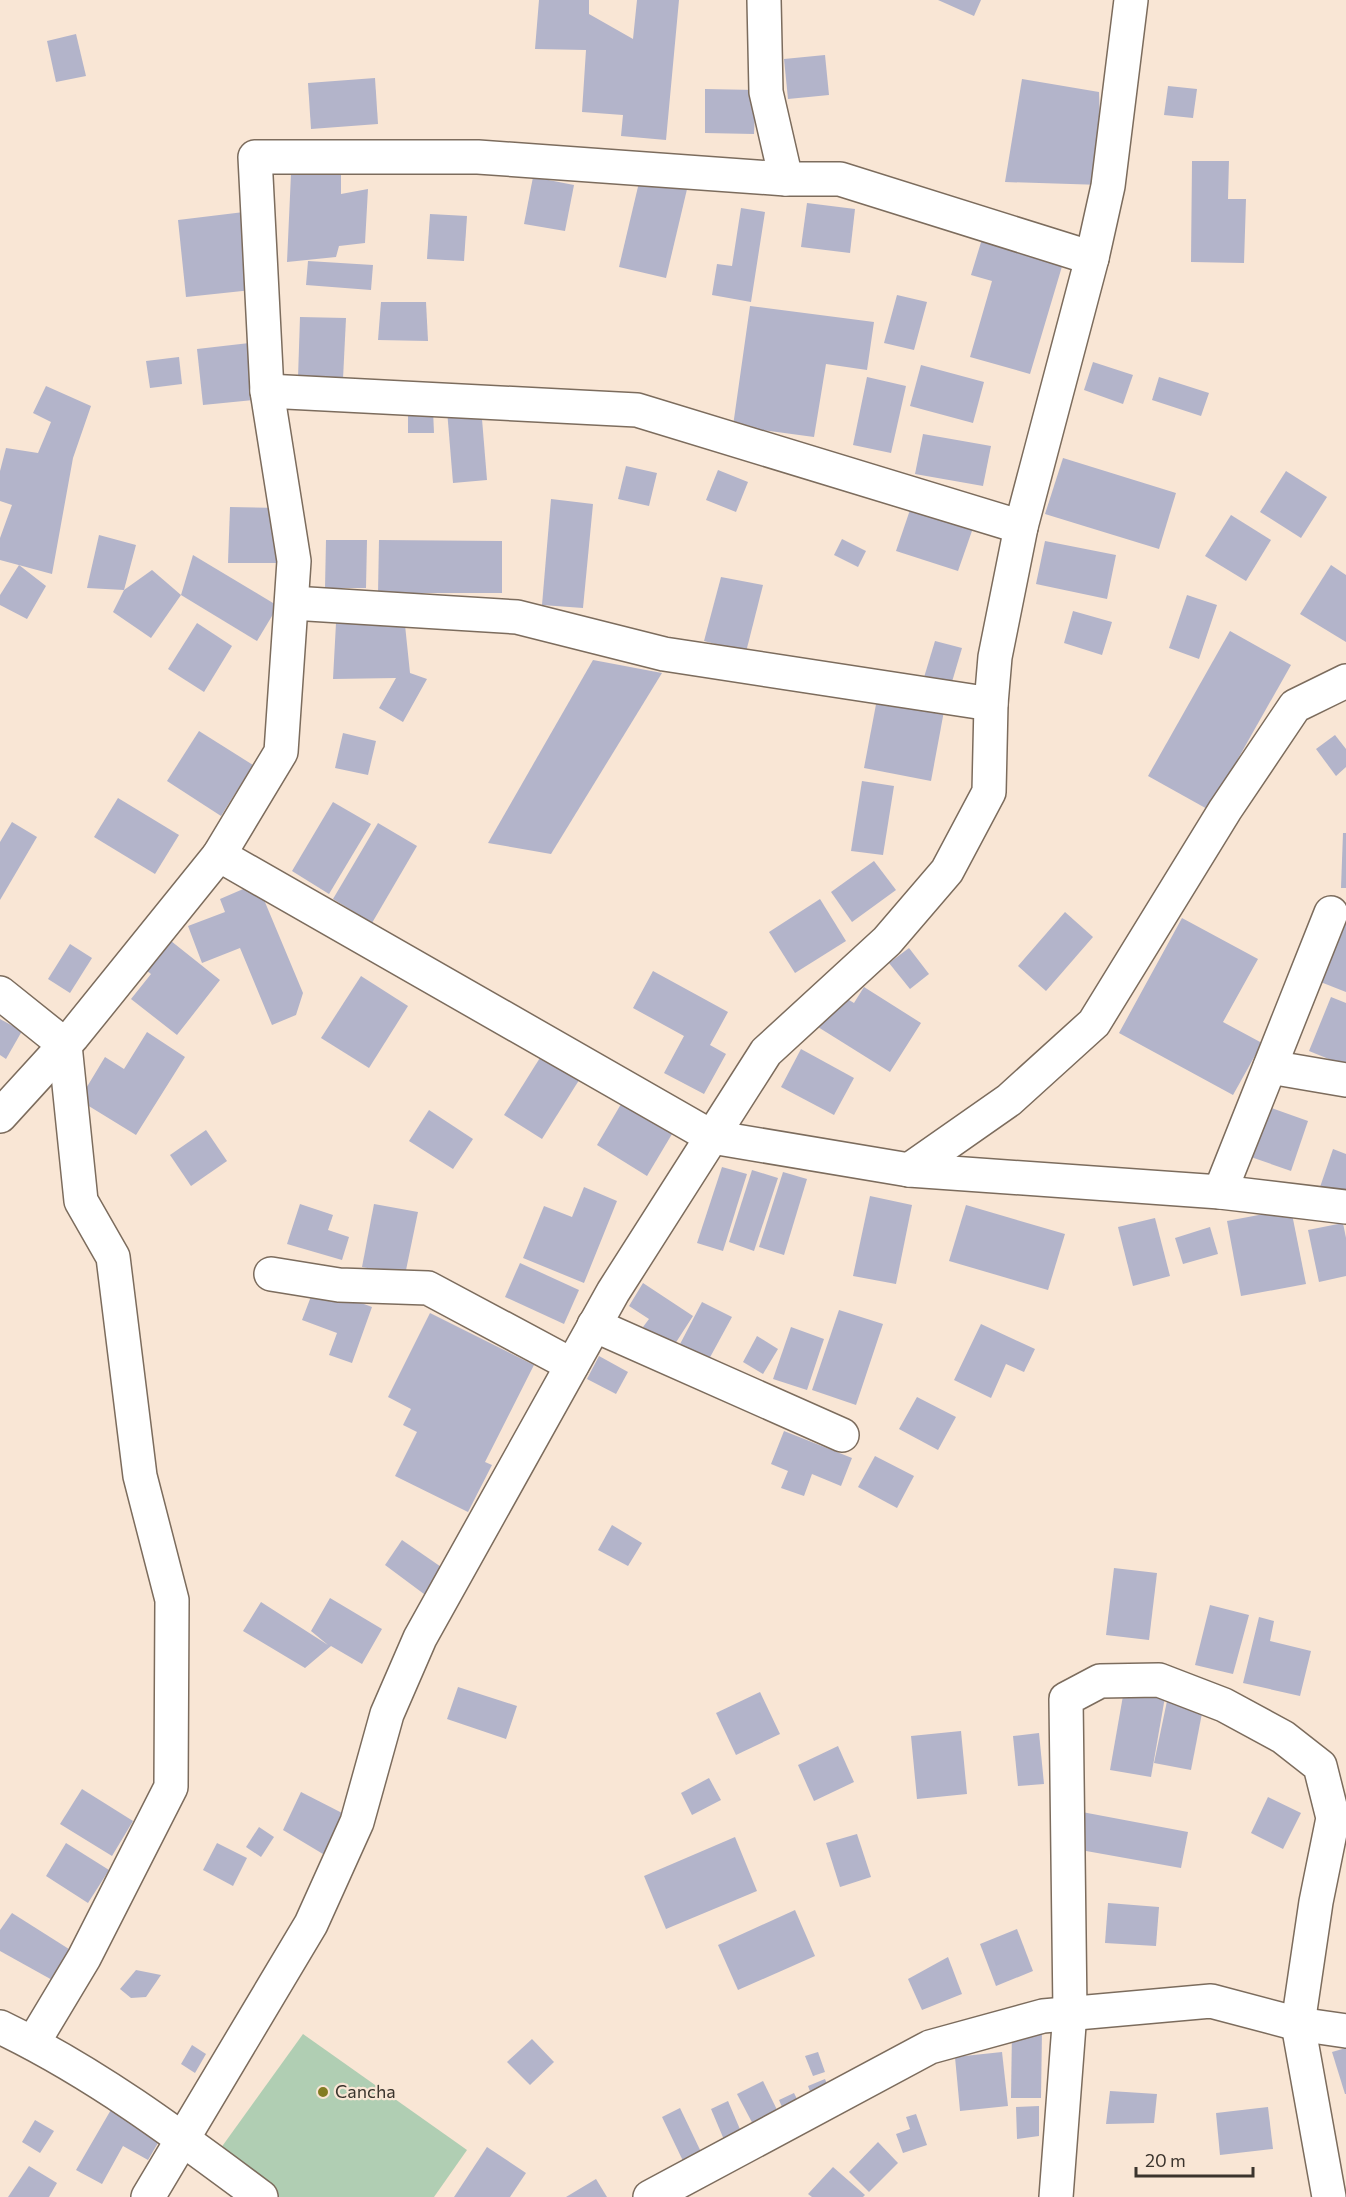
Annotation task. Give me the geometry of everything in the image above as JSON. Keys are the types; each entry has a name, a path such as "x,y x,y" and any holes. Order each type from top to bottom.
{"street":[{"path":"764,0 766,92 786,179"},
{"path":"148,2197 311,1924 357,1822 387,1714 420,1638 594,1325 766,1052 887,941 947,871 989,792 991,704 995,657 1021,527 1092,258 1108,186 1131,0"},
{"path":"0,1116 65,1045 219,855 281,752 294,561 267,391 255,157 478,157 786,179 840,179 1092,258"},
{"path":"267,391 637,410 1021,527"},
{"path":"292,603 517,617 664,654 991,704"},
{"path":"909,1170 1009,1100 1094,1023 1225,810 1295,706 1346,681"},
{"path":"219,855 712,1137 909,1170 1220,1192 1346,1206"},
{"path":"1220,1192 1331,913"},
{"path":"0,993 65,1045 81,1201 114,1257 140,1476 172,1600 171,1787 84,1958 33,2043"},
{"path":"1270,1066 1346,1080"},
{"path":"271,1274 339,1285 428,1288 572,1365"},
{"path":"594,1325 842,1435"},
{"path":"1056,2197 1070,2012 1066,1699 1100,1681 1159,1680 1244,1716 1333,1762 1333,1818 1316,1902 1298,2024 1329,2197"},
{"path":"650,2197 930,2047 989,2029 1070,2012 1211,2001 1298,2024 1346,2031"},
{"path":"0,2027 33,2043 130,2102 183,2138 261,2197"}],"green space":[{"name":"Cancha","path":"303,2034 467,2150 434,2197 266,2197 213,2159"}],"building":[{"path":"539,0 589,0 589,14 633,39 637,0 679,0 666,140 621,136 623,115 582,112 586,50 535,49"},
{"path":"938,0 981,0 974,16"},
{"path":"76,34 86,76 56,82 47,41"},
{"path":"825,55 829,95 788,99 784,59"},
{"path":"375,78 378,124 311,129 308,83"},
{"path":"1022,79 1099,92 1102,185 1005,182"},
{"path":"1168,86 1197,89 1193,118 1164,115"},
{"path":"705,89 756,90 754,134 705,133"},
{"path":"1192,161 1229,161 1228,199 1246,199 1244,263 1191,262"},
{"path":"291,174 341,174 341,194 368,189 365,243 339,246 336,257 287,262"},
{"path":"641,174 688,185 666,278 619,267"},
{"path":"533,177 574,185 565,231 524,224"},
{"path":"807,203 855,209 850,253 801,247"},
{"path":"741,208 765,212 751,302 712,295 717,264 732,266"},
{"path":"244,212 252,290 186,297 178,220"},
{"path":"430,214 467,216 464,261 427,259"},
{"path":"982,239 1063,263 1030,374 970,357 992,281 971,275"},
{"path":"308,261 373,265 371,290 306,285"},
{"path":"897,295 927,302 914,350 884,343"},
{"path":"381,302 426,302 428,341 378,340"},
{"path":"750,306 874,322 867,370 826,364 814,437 733,426"},
{"path":"300,317 346,318 343,379 298,378"},
{"path":"259,342 263,399 203,405 197,349"},
{"path":"179,357 182,384 150,388 146,361"},
{"path":"1093,362 1133,375 1123,404 1084,390"},
{"path":"921,365 984,382 973,423 910,406"},
{"path":"867,377 906,386 891,453 853,445"},
{"path":"1159,377 1209,393 1201,416 1152,400"},
{"path":"46,386 91,406 73,458 52,574 0,560 0,538 12,505 0,501 0,471 6,448 38,453 51,422 33,413"},
{"path":"481,407 487,480 453,483 447,410"},
{"path":"408,410 433,410 434,433 408,433"},
{"path":"923,434 991,446 983,486 915,474"},
{"path":"1063,458 1176,493 1159,549 1045,514"},
{"path":"626,466 657,473 649,506 618,499"},
{"path":"718,470 748,482 736,512 706,500"},
{"path":"1286,471 1327,497 1301,538 1260,512"},
{"path":"551,499 593,504 583,608 542,605"},
{"path":"230,507 281,508 280,563 228,563"},
{"path":"911,507 973,528 958,571 896,551"},
{"path":"1231,515 1271,540 1246,581 1205,556"},
{"path":"99,535 136,545 124,590 87,588"},
{"path":"842,539 866,551 858,567 834,555"},
{"path":"326,540 367,540 366,588 325,588"},
{"path":"379,540 502,541 502,593 378,593"},
{"path":"1045,541 1116,555 1107,599 1036,584"},
{"path":"193,555 278,606 257,641 181,595"},
{"path":"19,565 46,586 27,619 0,605 0,595"},
{"path":"1331,565 1346,575 1346,642 1300,614"},
{"path":"152,570 181,595 151,638 113,612 124,590"},
{"path":"721,577 763,585 746,652 704,641"},
{"path":"1187,595 1217,605 1199,659 1169,648"},
{"path":"1073,611 1112,622 1102,655 1064,643"},
{"path":"197,623 232,646 204,692 168,669"},
{"path":"336,623 405,625 410,673 427,679 403,722 379,708 396,678 333,679"},
{"path":"1230,631 1291,665 1209,810 1148,776"},
{"path":"935,641 962,648 949,692 922,684"},
{"path":"593,660 662,673 551,854 488,843"},
{"path":"877,699 944,711 931,781 864,768"},
{"path":"199,731 253,765 221,816 167,781"},
{"path":"343,733 376,741 368,775 335,768"},
{"path":"1335,735 1346,749 1346,767 1336,776 1316,749"},
{"path":"862,781 894,786 883,855 851,851"},
{"path":"118,798 179,835 155,874 94,837"},
{"path":"333,802 371,824 329,894 292,871"},
{"path":"12,822 37,837 0,900 0,842"},
{"path":"378,823 417,846 372,923 333,899"},
{"path":"1343,833 1346,833 1346,888 1341,888"},
{"path":"874,861 896,890 852,922 831,892"},
{"path":"257,883 303,993 296,1015 272,1025 240,948 202,963 188,926 225,912 220,899"},
{"path":"820,899 846,941 795,973 769,932"},
{"path":"1065,912 1093,937 1046,991 1018,966"},
{"path":"1346,913 1346,992 1318,981"},
{"path":"1182,918 1258,959 1223,1022 1262,1043 1233,1095 1119,1033"},
{"path":"166,937 220,980 177,1035 131,999 151,974 142,967"},
{"path":"70,944 92,958 70,993 48,979"},
{"path":"909,948 929,974 910,989 889,963"},
{"path":"653,971 728,1012 710,1045 726,1054 704,1094 664,1073 684,1036 633,1008"},
{"path":"361,976 408,1006 369,1068 321,1038"},
{"path":"864,987 921,1023 890,1072 818,1027 839,994 854,1003"},
{"path":"1331,997 1346,1003 1346,1066 1309,1051"},
{"path":"0,1019 22,1031 6,1059 0,1055"},
{"path":"147,1032 185,1057 136,1135 79,1100 105,1057 124,1069"},
{"path":"801,1049 854,1078 834,1115 781,1087"},
{"path":"543,1053 581,1077 542,1139 504,1115"},
{"path":"624,1099 675,1129 647,1176 597,1145"},
{"path":"1266,1106 1308,1121 1291,1171 1248,1156"},
{"path":"429,1110 473,1139 453,1169 409,1141"},
{"path":"206,1130 227,1161 191,1186 170,1155"},
{"path":"1333,1149 1346,1154 1346,1189 1342,1201 1318,1193"},
{"path":"722,1167 747,1174 723,1251 697,1243"},
{"path":"752,1170 778,1178 754,1251 729,1242"},
{"path":"783,1172 807,1179 784,1255 759,1247"},
{"path":"584,1187 617,1201 584,1283 523,1258 544,1206 572,1217"},
{"path":"870,1196 912,1205 896,1284 853,1276"},
{"path":"300,1204 333,1215 328,1230 349,1237 342,1260 287,1244"},
{"path":"374,1204 418,1212 405,1275 362,1267"},
{"path":"966,1205 1065,1234 1048,1290 949,1261"},
{"path":"1291,1209 1306,1284 1241,1296 1227,1221"},
{"path":"1155,1218 1170,1276 1133,1286 1118,1227"},
{"path":"1343,1223 1346,1238 1346,1276 1319,1282 1308,1230"},
{"path":"1210,1227 1218,1254 1183,1264 1175,1238"},
{"path":"520,1263 579,1290 564,1324 505,1297"},
{"path":"643,1283 693,1316 673,1347 643,1327 649,1319 629,1306"},
{"path":"315,1286 372,1307 352,1363 329,1355 337,1333 302,1320"},
{"path":"702,1302 732,1317 708,1361 679,1346"},
{"path":"839,1310 883,1324 856,1405 812,1390"},
{"path":"430,1313 534,1365 485,1462 492,1465 468,1512 395,1476 417,1432 403,1425 411,1409 388,1397"},
{"path":"981,1324 1035,1349 1024,1372 1006,1364 991,1398 954,1380"},
{"path":"791,1327 824,1339 807,1390 773,1379"},
{"path":"757,1336 778,1349 763,1374 743,1362"},
{"path":"599,1356 628,1372 616,1394 587,1379"},
{"path":"917,1397 956,1417 938,1450 899,1429"},
{"path":"784,1431 852,1458 841,1486 812,1474 804,1496 781,1488 788,1471 771,1464"},
{"path":"875,1456 914,1476 897,1508 858,1487"},
{"path":"612,1525 642,1543 628,1566 598,1550"},
{"path":"402,1540 447,1571 428,1597 385,1565"},
{"path":"1114,1568 1157,1573 1149,1640 1106,1635"},
{"path":"330,1598 382,1629 362,1664 331,1646 305,1668 243,1631 261,1602 328,1645 311,1631"},
{"path":"1210,1605 1249,1615 1233,1674 1195,1665"},
{"path":"1259,1617 1274,1621 1270,1641 1311,1651 1300,1696 1243,1683"},
{"path":"458,1687 517,1706 506,1739 447,1719"},
{"path":"1124,1690 1165,1697 1151,1777 1110,1770"},
{"path":"760,1692 780,1734 736,1755 716,1713"},
{"path":"1167,1701 1203,1708 1191,1770 1154,1763"},
{"path":"961,1731 967,1794 917,1799 911,1736"},
{"path":"1039,1733 1044,1784 1018,1786 1013,1736"},
{"path":"838,1746 854,1782 814,1801 798,1765"},
{"path":"709,1778 721,1800 692,1815 681,1793"},
{"path":"82,1789 133,1821 112,1856 60,1824"},
{"path":"301,1792 346,1815 328,1857 283,1830"},
{"path":"1268,1797 1301,1813 1283,1849 1251,1833"},
{"path":"1082,1812 1188,1832 1181,1868 1075,1849"},
{"path":"259,1827 274,1837 261,1857 246,1847"},
{"path":"857,1834 871,1877 840,1887 826,1843"},
{"path":"735,1837 757,1891 666,1929 644,1876"},
{"path":"66,1843 109,1870 88,1903 46,1876"},
{"path":"217,1843 247,1858 233,1886 203,1870"},
{"path":"1108,1903 1159,1907 1156,1946 1105,1943"},
{"path":"795,1910 815,1956 738,1990 718,1945"},
{"path":"12,1913 72,1951 54,1981 0,1951 0,1930"},
{"path":"1017,1929 1033,1971 996,1986 980,1944"},
{"path":"948,1957 962,1994 922,2010 908,1979"},
{"path":"136,1970 161,1975 146,1997 131,1998 120,1989"},
{"path":"1012,2030 1042,2030 1041,2098 1011,2098"},
{"path":"532,2039 554,2062 530,2085 507,2062"},
{"path":"192,2045 206,2054 195,2073 181,2064"},
{"path":"1346,2048 1346,2094 1345,2094 1332,2052"},
{"path":"818,2052 825,2072 813,2076 805,2056"},
{"path":"1002,2052 1008,2106 960,2111 955,2057"},
{"path":"825,2079 831,2095 814,2102 808,2086"},
{"path":"763,2081 780,2116 755,2128 737,2094"},
{"path":"1110,2091 1157,2094 1154,2123 1106,2124"},
{"path":"794,2093 801,2107 785,2114 779,2100"},
{"path":"728,2101 742,2134 725,2142 711,2109"},
{"path":"1039,2106 1039,2136 1017,2139 1016,2107"},
{"path":"1268,2107 1273,2149 1220,2155 1216,2113"},
{"path":"112,2108 162,2136 148,2160 123,2146 102,2184 76,2170"},
{"path":"680,2108 702,2154 684,2163 662,2117"},
{"path":"916,2114 927,2145 903,2153 896,2134 910,2129 906,2117"},
{"path":"35,2120 54,2131 40,2153 22,2142"},
{"path":"878,2142 898,2163 869,2192 849,2172"},
{"path":"487,2147 526,2173 510,2197 454,2197"},
{"path":"29,2166 57,2183 49,2197 8,2197"},
{"path":"833,2167 865,2195 863,2197 812,2197 808,2194"},
{"path":"596,2179 607,2197 566,2197"}],"place":[{"name":"Cancha","path":"323,2092"}]}
